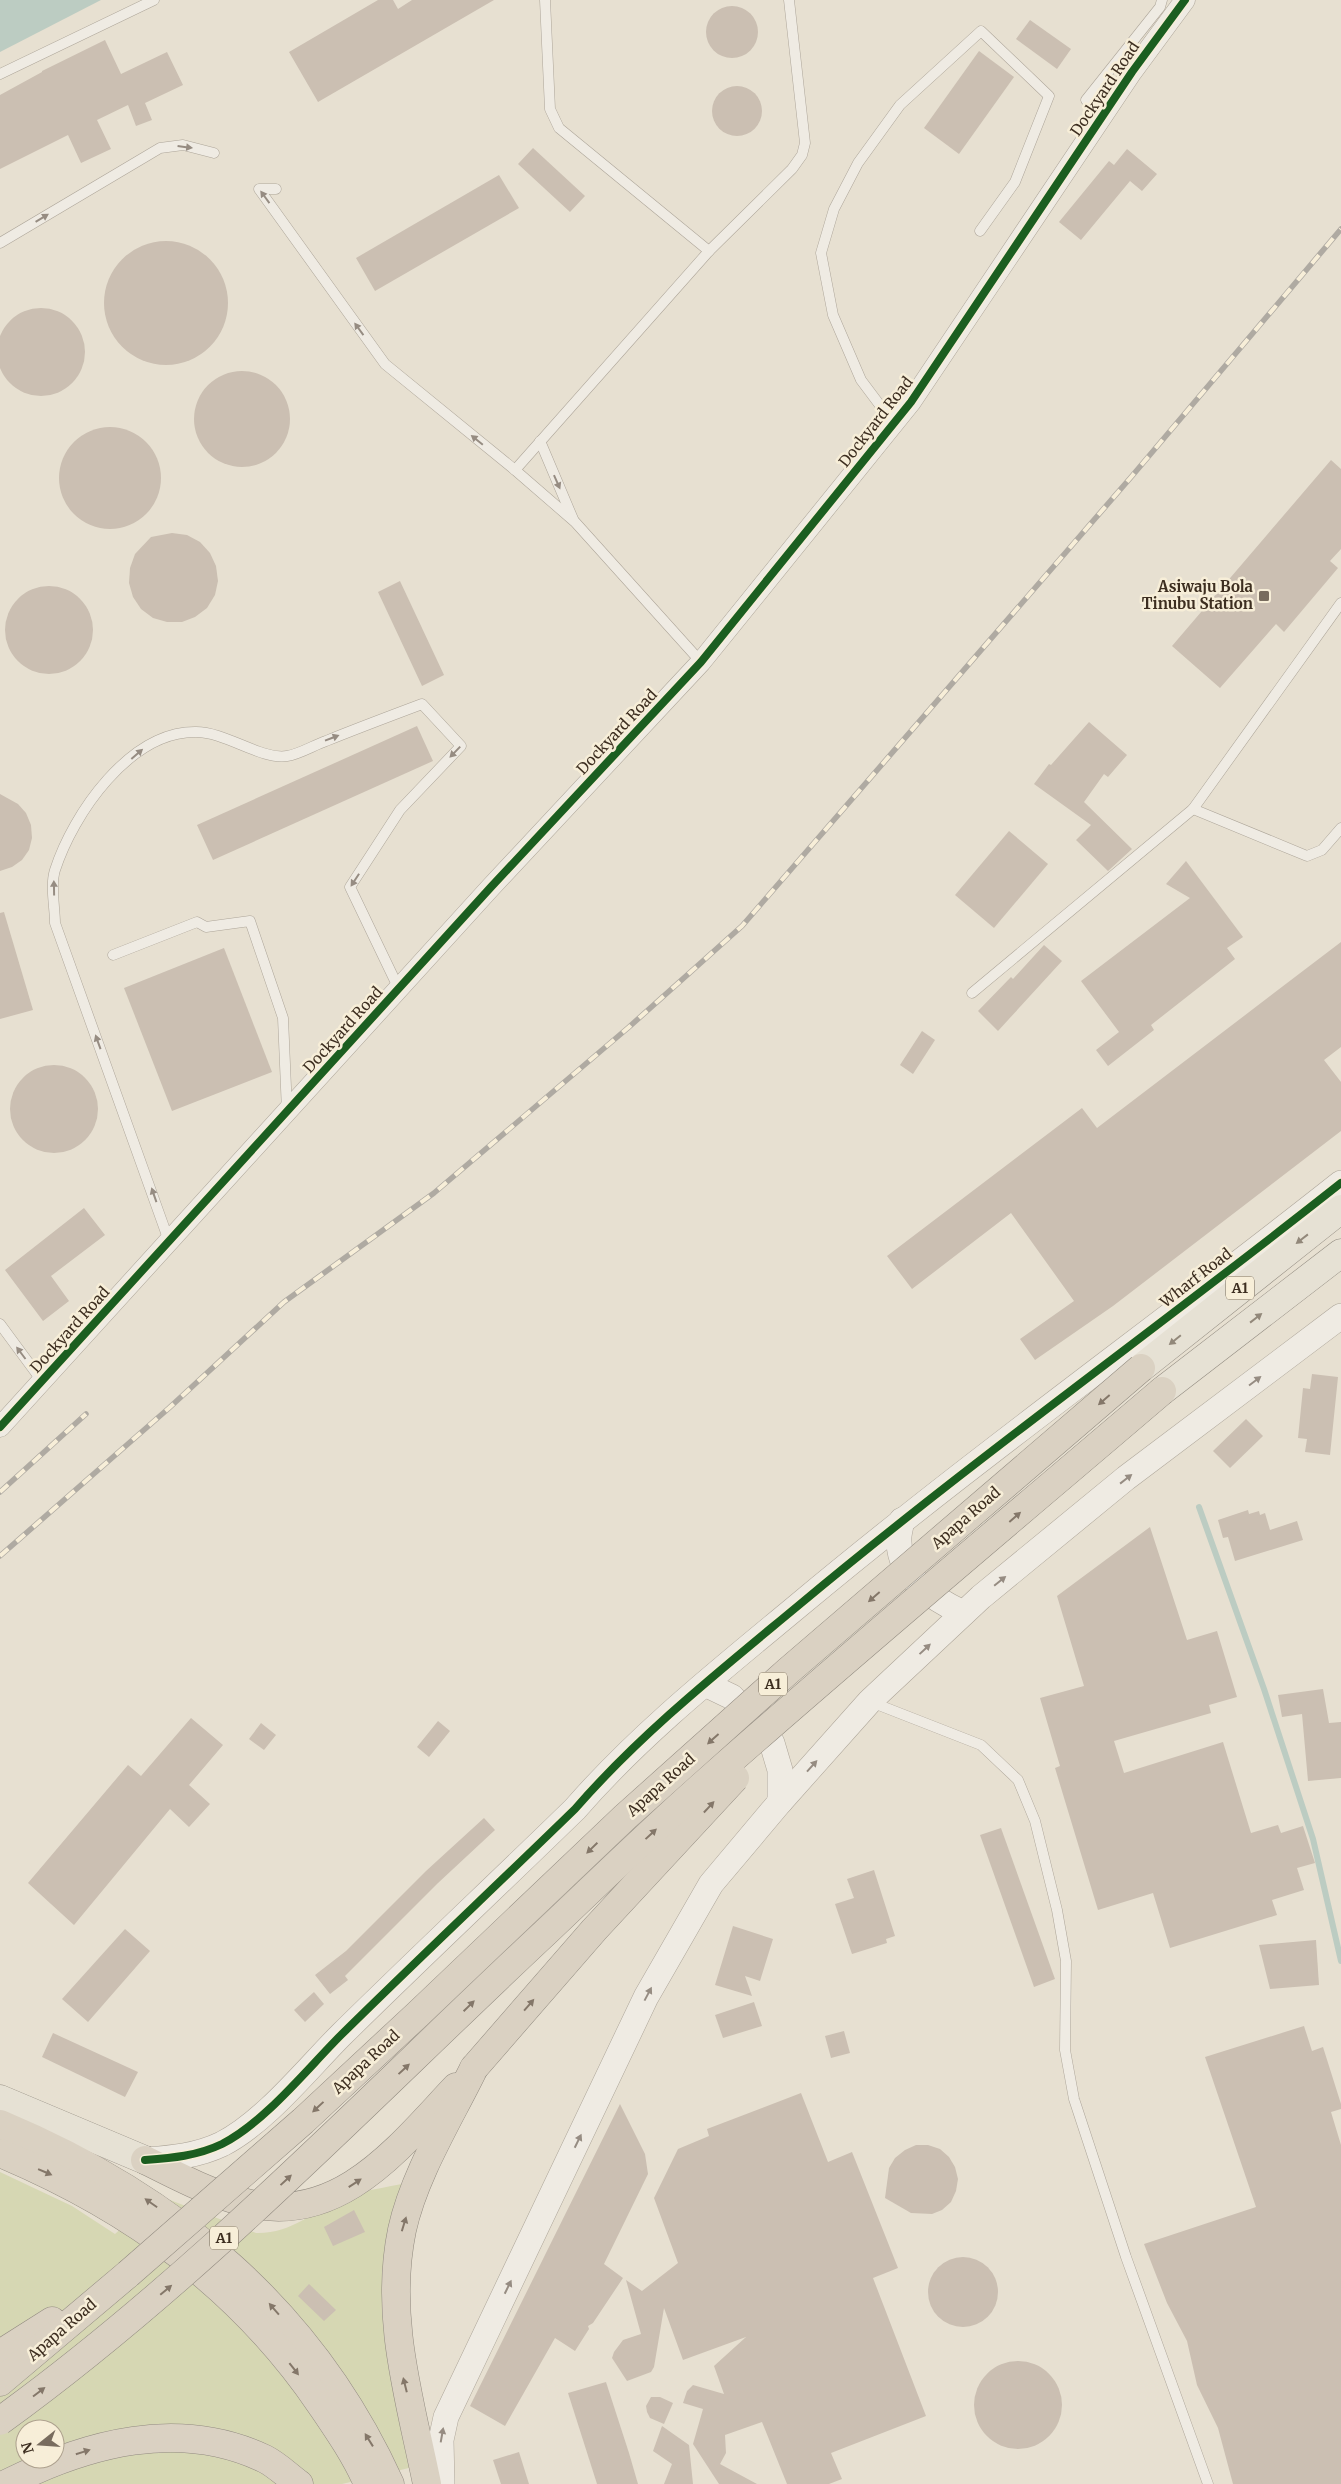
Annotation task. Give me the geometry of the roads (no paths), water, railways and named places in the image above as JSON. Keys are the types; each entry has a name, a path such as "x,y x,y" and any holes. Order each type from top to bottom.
{"highway":[{"name":"Apapa Road","path":"0,2382 128,2274 302,2121 625,1817 788,1671 1141,1368"},
{"name":"Apapa Road","path":"0,2421 40,2392 169,2288 281,2185 532,1945 710,1779 1162,1391"},
{"path":"145,2160 204,2189 245,2203 279,2206 309,2204 336,2194 384,2162 474,2068 594,1930 831,1674"},
{"path":"427,2484 402,2374 396,2323 396,2277 402,2229 420,2178 474,2068"},
{"path":"0,2124 52,2145 127,2187 196,2235 256,2289 301,2340 340,2393 374,2449 390,2484"},
{"path":"0,2153 54,2176 123,2214 176,2251 233,2301 276,2346 311,2390 342,2436 368,2484"},
{"path":"0,2354 128,2274"},
{"path":"6,2484 43,2465 86,2450 128,2441 167,2438 204,2440 236,2448 267,2460 299,2484"}],"main road":[{"name":"Apapa Road","path":"1141,1368 1341,1209"},
{"name":"Apapa Road","path":"1162,1391 1341,1253"},
{"path":"0,2100 145,2160"}],"street":[{"name":"Dockyard Road","path":"0,1427 399,989 701,662 911,402 1132,72 1185,0"},
{"name":"Wharf Road","path":"145,2160 199,2154 224,2143 247,2127 277,2101 341,2036 575,1809 608,1771 753,1641 902,1520 1068,1395 1341,1183"},
{"path":"442,2484 441,2440 446,2418 646,1997 711,1884 780,1802 870,1701 963,1613 1126,1478 1341,1316"},
{"path":"902,1520 898,1542 902,1559 914,1580 936,1600 963,1613"},
{"path":"705,1684 732,1697 772,1743 780,1770 780,1802"}],"lane":[{"path":"0,74 154,0"},
{"path":"544,0 550,109 559,128 709,251"},
{"path":"515,470 709,251 792,169 802,155 805,143 789,0"},
{"path":"1086,100 1160,7 1162,0"},
{"path":"894,424 861,380 837,323 821,253 834,210 854,171 900,105 981,30 1048,96 1016,182 980,231"},
{"path":"0,243 160,148 183,145 214,153"},
{"path":"276,189 259,189 385,364 515,470 575,522 701,662"},
{"path":"540,441 575,522"},
{"path":"972,993 1193,809 1341,602"},
{"path":"170,1241 55,923 54,872 73,826 102,786 143,748 167,737 196,732 228,738 259,751 286,756 422,704 461,746 400,810 350,887 399,989"},
{"path":"1193,809 1307,856 1322,850 1341,828"},
{"path":"113,955 196,922 206,927 250,921 283,1018 287,1112"},
{"path":"0,1324 42,1381"},
{"path":"870,1701 981,1746 1018,1780 1035,1821 1057,1910 1066,1961 1066,2050 1074,2099 1126,2257 1208,2484"}],"waterway":[{"path":"1199,1507 1264,1689 1313,1839 1341,1961"}],"railway":[{"path":"0,1556 169,1408 284,1302 434,1193 629,1027 742,926 1132,476 1341,229"},
{"path":"0,1492 86,1414"}],"place":[{"name":"Asiwaju Bola Tinubu Station","path":"1264,596"}]}
